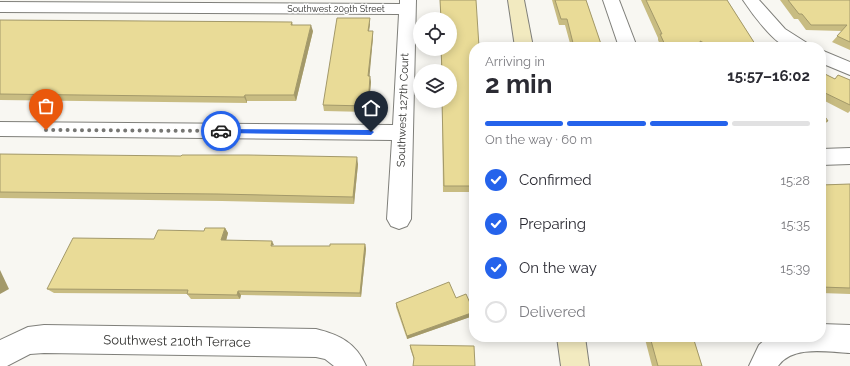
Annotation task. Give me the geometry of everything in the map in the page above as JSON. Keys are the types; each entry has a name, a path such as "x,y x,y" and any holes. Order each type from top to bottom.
{"street":[{"path":"516,0 523,42"},
{"path":"611,0 626,42"},
{"path":"752,0 776,32 790,42"},
{"name":"Southwest 209th Street","path":"0,7 231,4 408,5"},
{"name":"Southwest 127th Court","path":"399,219 408,5"},
{"path":"826,58 850,69"},
{"path":"0,129 402,133"},
{"path":"826,157 850,156"},
{"name":"Southwest 210th Terrace","path":"0,355 28,341 44,339 316,343 329,346 341,353 352,365"},
{"path":"826,340 850,340"},
{"path":"572,342 574,366"},
{"path":"764,363 771,352 786,342"}],"building":[{"path":"440,0 476,0 479,42 469,42 469,186 444,186 442,108 457,108 457,64 442,64 441,56 457,56 457,12 441,12"},
{"path":"555,0 586,0 600,42 573,42 567,19 561,19"},
{"path":"646,0 727,0 754,42 664,42 660,34 662,34"},
{"path":"788,0 850,0 850,42 837,36 847,25 811,25 802,14 799,14"},
{"path":"337,18 370,18 368,31 373,31 368,76 370,76 368,106 323,105"},
{"path":"0,20 292,22 291,25 311,25 294,95 245,95 244,97 0,94"},
{"path":"826,74 835,79 838,75 850,80 850,105 826,93"},
{"path":"0,154 357,157 353,197 0,192"},
{"path":"850,184 850,288 826,287 826,185"},
{"path":"205,228 225,228 221,240 272,241 271,246 330,246 330,244 365,244 360,293 238,291 237,295 187,294 188,290 47,289 73,238 154,239 158,230 204,231"},
{"path":"449,282 456,298 466,294 469,301 469,314 407,336 396,303"},
{"path":"651,342 695,342 702,366 658,366"},
{"path":"410,345 474,346 475,366 413,366 414,358"}],"way so far":[{"path":"46,130 221,131"}],"route":[{"path":"221,131 371,132"}]}
